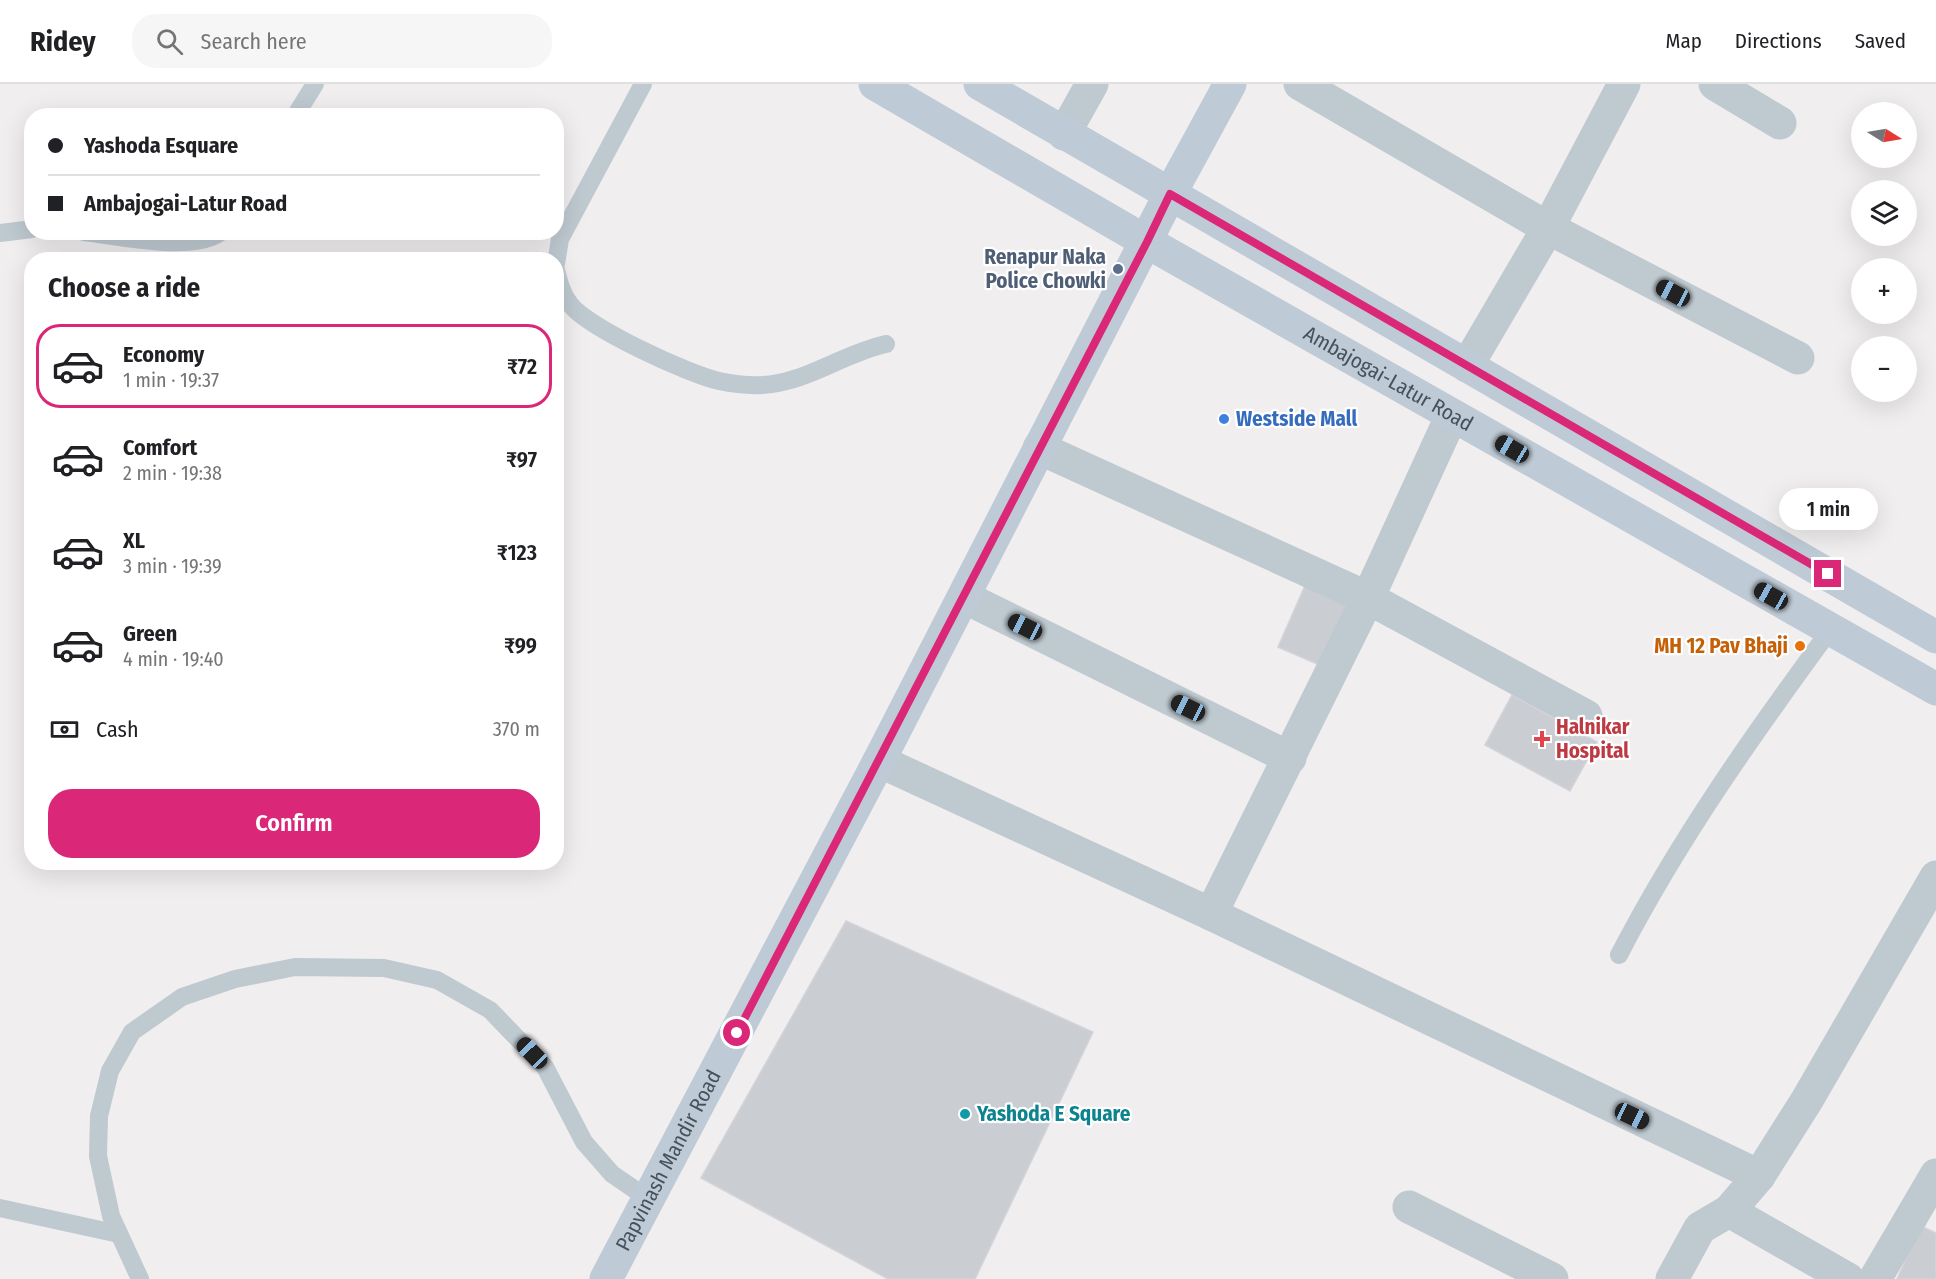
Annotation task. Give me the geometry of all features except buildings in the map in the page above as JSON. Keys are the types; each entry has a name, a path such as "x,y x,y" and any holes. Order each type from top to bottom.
{"main road":[{"name":"Ambajogai-Latur Road","path":"875,84 1147,242 1936,689"},
{"path":"980,84 1467,366 1933,627"},
{"name":"Papvinash Mandir Road","path":"606,1279 650,1200 964,597 1170,194 1230,84"}],"street":[{"path":"1064,134 1092,84"},
{"path":"1300,84 1548,228 1797,358"},
{"path":"1467,366 1548,228 1624,84"},
{"path":"1715,84 1780,123"},
{"path":"1211,914 1368,598 1452,415"},
{"path":"1039,448 1368,598 1586,716"},
{"path":"964,597 1290,758"},
{"path":"879,761 1211,914 1759,1176"},
{"path":"1672,1279 1700,1228 1729,1210 1759,1176 1807,1100 1936,877"},
{"path":"1875,1279 1936,1175"},
{"path":"1409,1207 1552,1279"},
{"path":"1729,1210 1848,1279"}],"lane":[{"path":"301,108 315,84"},
{"path":"564,231 642,84"},
{"path":"2,231 24,230"},
{"path":"160,240 188,243 209,240"},
{"path":"564,294 570,306 599,327 688,372 718,381 750,386 779,383 886,344"},
{"path":"1619,955 1690,828 1750,738 1830,630"},
{"path":"140,1279 111,1216 98,1156 99,1116 110,1071 132,1032 182,997 235,979 295,967 384,968 437,980 490,1010 545,1068 585,1142 598,1158 612,1174 650,1200"},
{"path":"0,1208 119,1234"}],"place":[{"name":"Renapur Naka Police Chowki","path":"1118,269"},
{"name":"Westside Mall","path":"1224,419"},
{"name":"MH 12 Pav Bhaji","path":"1800,646"},
{"name":"Halnikar Hospital","path":"1542,739"},
{"name":"Yashoda E Square","path":"965,1114"}],"route":[{"path":"737,1033 1170,194 1828,574"}]}
